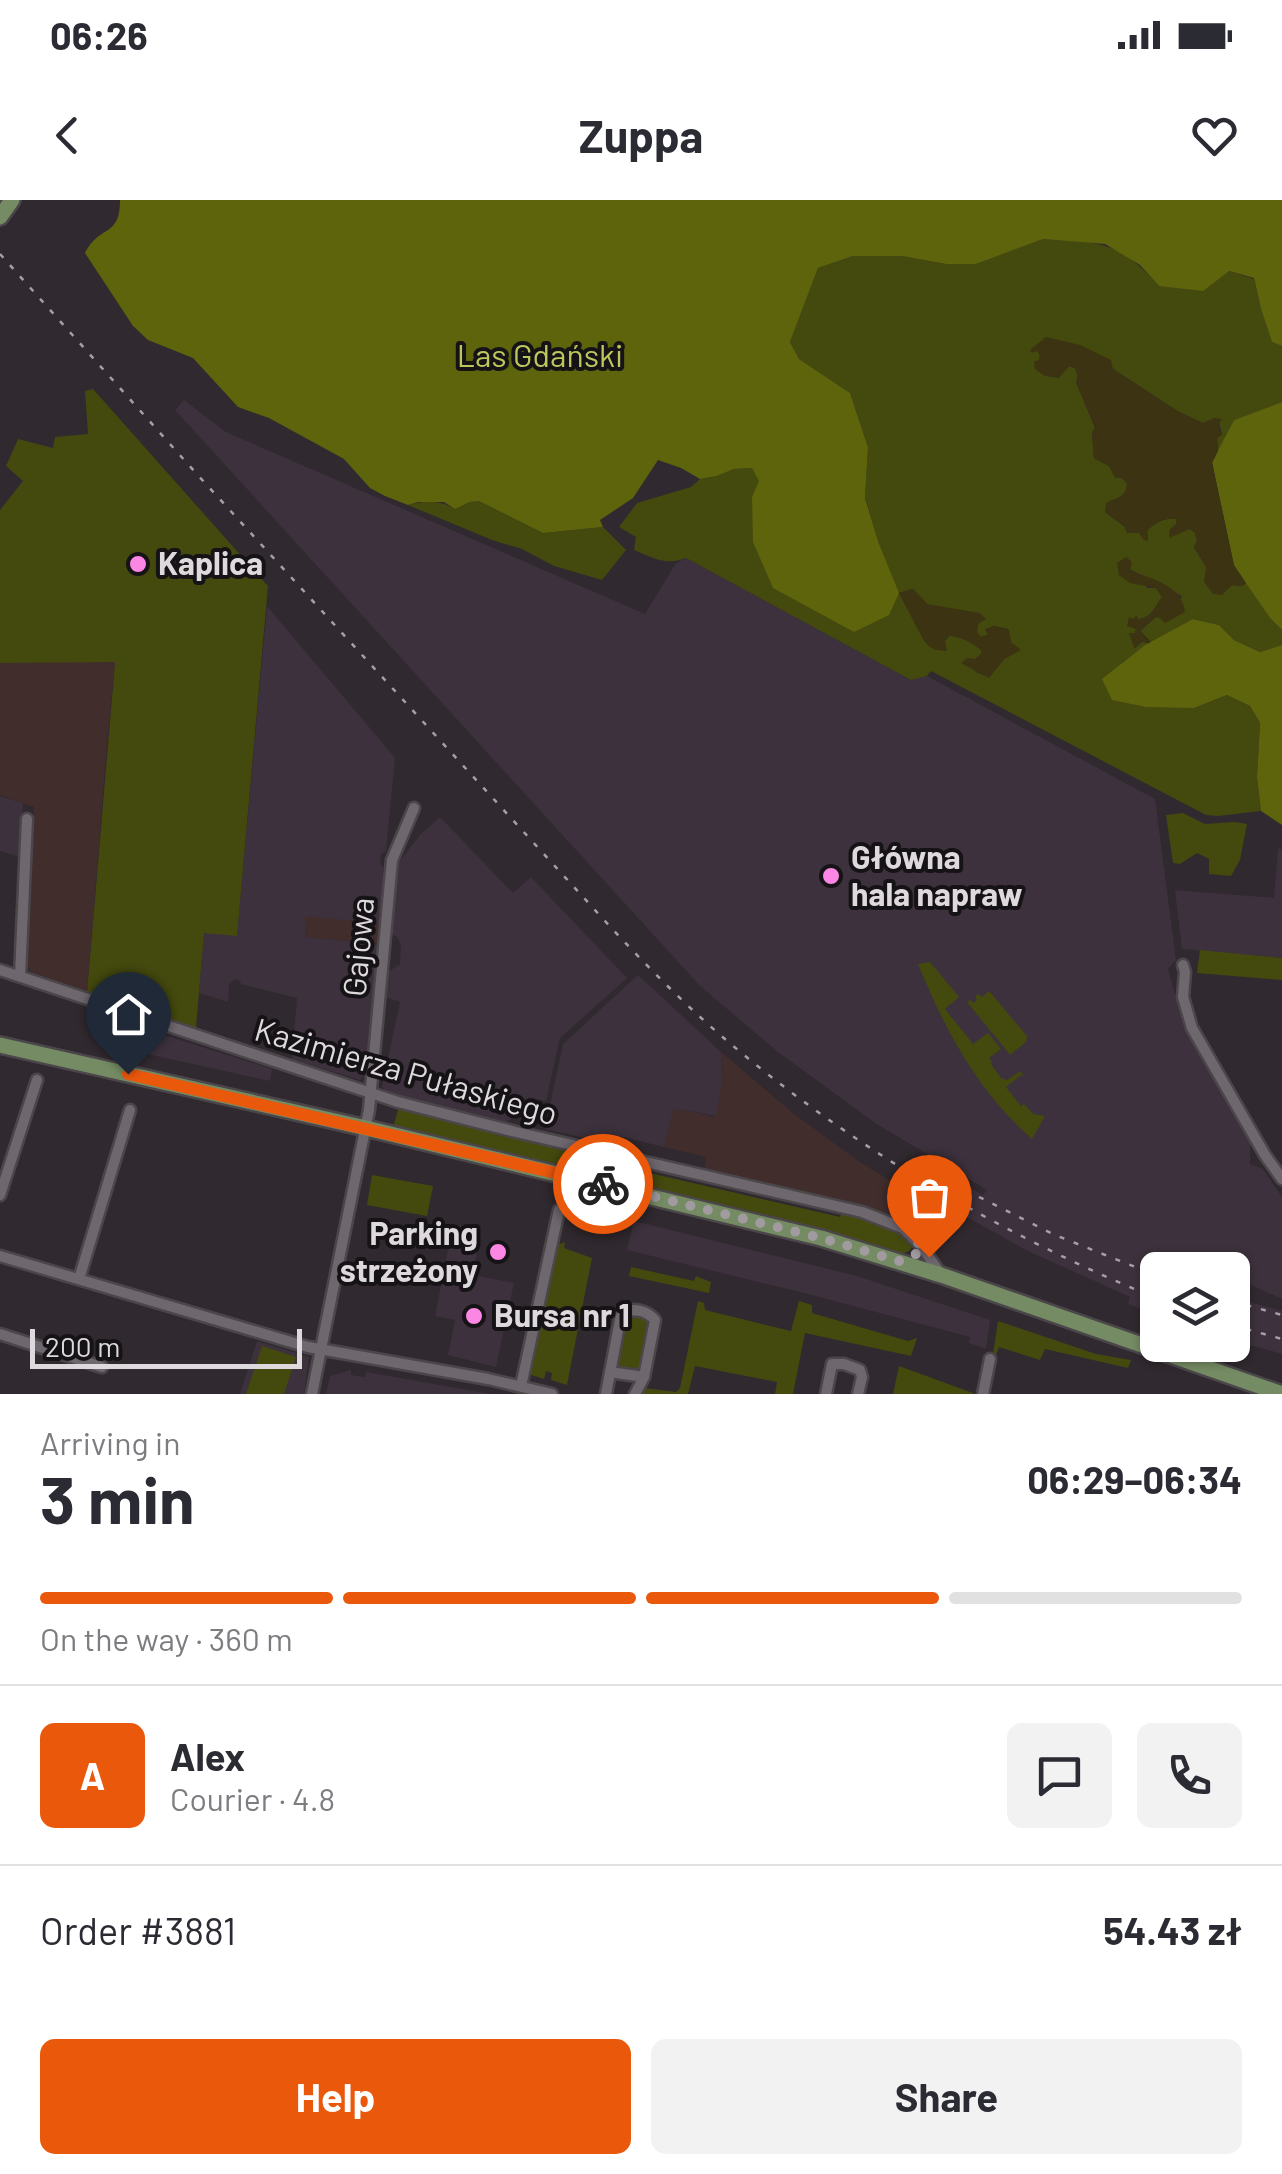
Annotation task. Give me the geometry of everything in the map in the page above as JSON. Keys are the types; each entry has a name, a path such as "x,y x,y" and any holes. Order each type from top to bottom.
{"main road":[{"path":"0,217 12,200"},
{"path":"0,1045 821,1238 942,1275 1282,1394"}],"street":[{"name":"Gajowa","path":"366,1128 392,860 414,808"},
{"path":"20,976 27,819"},
{"path":"1183,965 1183,996 1192,1028 1282,1180"},
{"name":"Kazimierza Pułaskiego","path":"0,970 371,1094 516,1132 862,1212 903,1228 942,1275"},
{"path":"0,1195 37,1080"},
{"path":"79,1279 130,1110"},
{"path":"312,1394 366,1128"},
{"path":"522,1386 559,1210"},
{"path":"899,1261 916,1254 916,1240"},
{"path":"0,1256 320,1349 552,1394"},
{"path":"606,1394 622,1313 629,1310 650,1314 655,1320 644,1378 635,1394"},
{"path":"0,1334 102,1367"},
{"path":"982,1394 990,1359"},
{"path":"826,1394 832,1364 844,1364 860,1370 858,1394"},
{"path":"610,1372 644,1378"}],"shaded area":[{"path":"184,400 226,432 645,614 676,563 686,558 911,680 927,676 1155,799 1176,960 1168,969 1185,1030 1250,1138 1250,1164 1263,1169 1282,1197 1282,1299 1250,1285 1250,1252 1140,1252 1140,1309 1128,1304 1130,1297 1028,1251 947,1206 960,1182 983,1195 987,1190 875,1123 778,1052 700,986 175,410"},
{"path":"267,606 395,758 386,851 381,854 380,863 384,875 379,924 306,916 305,937 378,944 365,1074 360,1080 292,1059 297,998 240,984 234,979 229,985 228,1002 199,993 204,932 237,935"},
{"path":"115,661 87,991 33,974 25,964 34,807 0,795 0,663"},
{"path":"0,796 23,803 19,857 0,851"},
{"path":"440,817 513,893 531,877 627,978 560,1038 546,1101 528,1097 526,1109 515,1107 513,1118 506,1122 387,1092 382,1087 400,1002 386,997 388,972 400,964 401,945 390,933 399,862"},
{"path":"1278,848 1282,849 1282,958 1182,949 1175,890 1274,898"},
{"path":"306,915 379,924 378,944 305,937"},
{"path":"638,975 721,1052 722,1082 716,1116 674,1108 664,1147 615,1135 613,1141 603,1142 545,1129 563,1044"},
{"path":"123,1022 272,1069 270,1081 116,1047"},
{"path":"721,1052 794,1114 860,1162 941,1212 942,1229 704,1169 706,1157 664,1147 674,1107 714,1117 722,1082"},
{"path":"634,1221 857,1276 990,1320 986,1349 969,1343 970,1337 627,1250"},
{"path":"453,1224 481,1229 473,1275 514,1283 496,1367 448,1355 455,1320 435,1316"},
{"path":"1250,1302 1282,1311 1282,1354 1250,1345"},
{"path":"257,1341 309,1357 304,1394 240,1394"},
{"path":"351,1370 351,1375 365,1377 366,1372 491,1394 326,1394 330,1376"}],"green space":[{"name":"Las Gdański","path":"120,200 1282,200 1282,346 1272,342 1254,278 1229,271 1203,291 1159,286 1140,265 1105,244 1043,239 976,264 946,264 902,256 853,256 818,268 790,342 799,359 850,393 868,447 865,498 899,593 889,615 854,632 773,588 753,542 752,497 759,481 752,468 700,479 658,460 633,498 600,520 603,527 543,533 479,501 455,509 444,502 408,505 370,488 344,459 269,418 238,407 193,358 148,340 133,326 85,253 117,220"},
{"path":"1042,239 1094,244 1120,252 1159,286 1229,271 1254,279 1272,342 1282,346 1282,402 1234,420 1218,451 1217,438 1222,434 1215,418 1203,423 1179,412 1113,369 1037,351 1039,360 1058,378 1069,366 1075,368 1076,382 1095,428 1094,458 1127,483 1127,491 1105,512 1127,533 1139,533 1148,540 1147,531 1153,525 1177,519 1178,532 1190,529 1195,533 1194,547 1226,590 1246,583 1282,630 1282,645 1260,652 1234,640 1219,625 1194,619 1151,642 1140,631 1182,597 1117,563 1148,588 1156,588 1162,597 1150,614 1137,620 1135,633 1129,633 1135,648 1142,642 1148,643 1122,663 1194,708 1227,695 1250,706 1260,723 1257,777 1261,811 1206,815 931,671 911,680 686,558 666,561 634,550 636,537 619,527 637,503 691,487 700,479 752,468 760,481 879,544 865,497 868,447 850,393 799,359 790,342 818,268 853,256 902,256 946,264 976,264","holes":["913,589 927,604 978,624 980,637 988,635 986,629 994,626 1008,629 1011,643 1020,650 1004,659 989,677 976,672 969,665 982,651 953,636 945,641 946,651 925,642 899,593"]},
{"path":"93,389 268,586 237,936 204,933 196,1028 87,993 115,662 0,663 0,510 23,481 6,466 18,439 53,448 55,437 88,434 85,391"},
{"path":"1282,402 1282,630 1234,566 1212,462 1234,420"},
{"path":"479,501 543,533 603,527 626,550 602,580 554,566 522,549 408,505 432,502 455,509"},
{"path":"1193,619 1219,625 1234,640 1260,652 1282,645 1282,825 1261,811 1257,777 1260,723 1250,706 1227,695 1194,708 1146,707 1112,700 1102,679 1145,645"},
{"path":"1183,813 1205,824 1247,824 1240,860 1231,876 1209,874 1209,859 1197,853 1180,864 1173,863 1166,815"},
{"path":"1200,950 1282,958 1282,980 1197,973"},
{"path":"930,962 959,997 945,1009 973,1044 988,1033 1001,1049 989,1058 1001,1078 1007,1080 1020,1071 1025,1077 1021,1075 1006,1087 1021,1106 1045,1116 1032,1139 995,1101 965,1059 918,964"},
{"path":"989,991 1027,1036 1026,1042 1010,1055 967,1002 974,1003 975,996 982,997"},
{"path":"399,1107 607,1156 607,1163 840,1217 842,1211 861,1216 901,1232 912,1247 902,1254 755,1212 393,1127"},
{"path":"372,1175 433,1186 427,1216 367,1205"},
{"path":"565,1242 564,1248 592,1258 567,1385 551,1380 552,1373 546,1371 544,1379 528,1374 555,1249"},
{"path":"631,1267 694,1281 696,1276 711,1282 709,1293 629,1276"},
{"path":"698,1301 704,1303 705,1310 791,1331 799,1301 812,1305 812,1313 908,1341 917,1338 911,1356 805,1333 793,1394 775,1394 777,1382 695,1366 688,1394 642,1394 645,1388 676,1392 680,1388"},
{"path":"627,1316 649,1319 640,1373 618,1369"},
{"path":"998,1321 1096,1354 1131,1360 1128,1368 1045,1349 1040,1360 999,1347 996,1355 993,1354"},
{"path":"262,1346 296,1357 284,1394 246,1394"},
{"path":"899,1366 973,1393 973,1394 893,1394"}],"sand":[{"path":"1046,337 1080,345 1111,360 1113,369 1179,412 1203,423 1222,419 1218,426 1222,435 1217,438 1218,451 1212,463 1234,565 1246,583 1232,585 1222,595 1213,594 1204,582 1206,567 1194,547 1195,533 1190,529 1169,538 1176,519 1153,525 1147,531 1148,541 1139,533 1127,533 1105,512 1106,503 1123,494 1127,483 1115,478 1109,466 1094,458 1095,427 1076,382 1075,368 1069,366 1059,378 1045,376 1035,369 1034,362 1040,355 1030,350"},
{"path":"1126,557 1132,562 1130,571 1172,589 1185,612 1165,623 1156,617 1140,630 1151,642 1134,648 1129,633 1136,629 1127,626 1129,617 1137,615 1138,620 1147,616 1162,597 1156,588 1130,583 1119,575 1117,563"},
{"path":"913,589 927,604 980,613 986,619 978,624 980,637 988,635 985,629 995,626 1009,630 1011,642 1021,650 1004,659 989,678 961,663 981,654 971,643 949,636 945,641 947,651 932,648 899,593"}],"railway":[{"path":"0,254 605,921 703,1020 819,1113 927,1184 1041,1246 1140,1291"},
{"path":"979,1197 1055,1235 1140,1269"},
{"path":"1250,1306 1282,1315"},
{"path":"1250,1330 1282,1339"}],"way so far":[{"path":"603,1184 899,1261 916,1254 916,1240 929,1257"}],"place":[{"name":"Kaplica","path":"138,564"},
{"name":"Główna hala napraw","path":"831,876"},
{"name":"Parking strzeżony","path":"498,1252"},
{"name":"Bursa nr 1","path":"474,1316"}],"route":[{"path":"128,1074 603,1184"}]}
